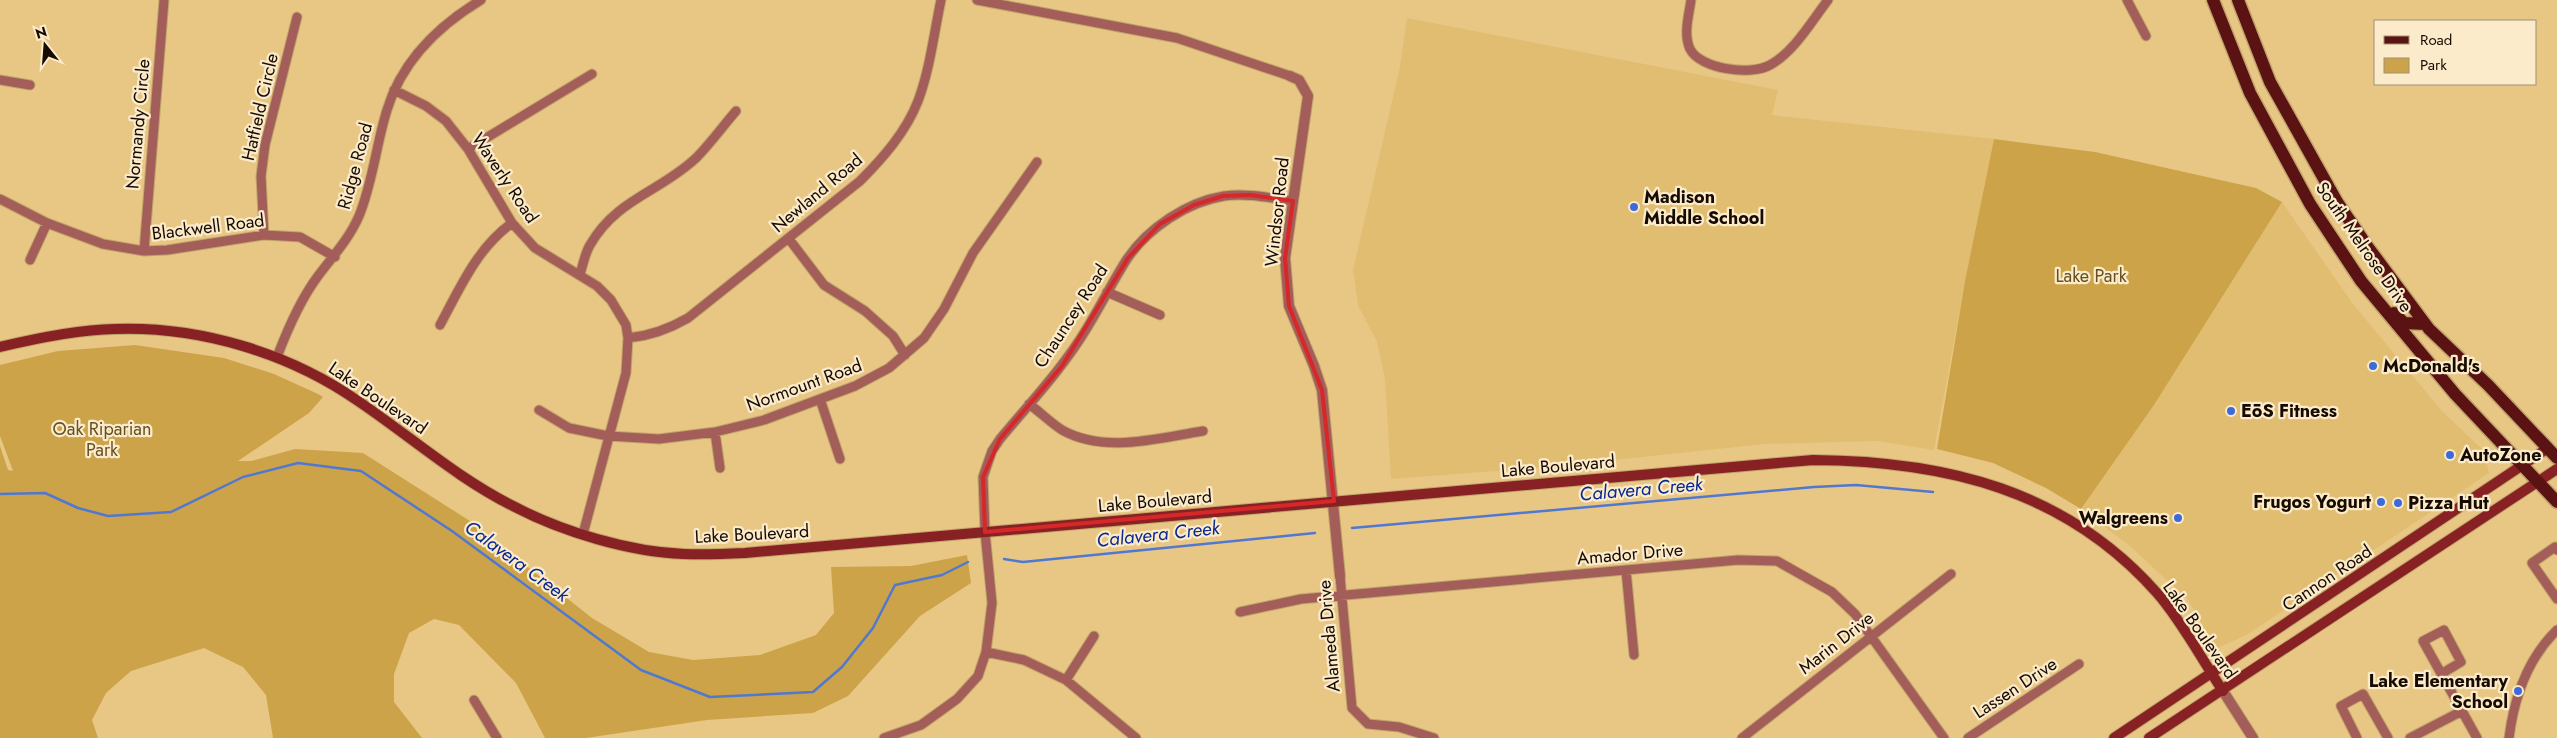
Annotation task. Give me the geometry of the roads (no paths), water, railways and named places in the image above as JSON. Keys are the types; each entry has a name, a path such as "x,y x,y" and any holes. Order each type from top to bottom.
{"main road":[{"name":"South Melrose Drive","path":"2213,0 2250,93 2310,204 2361,280 2386,313 2455,394 2557,502"},
{"name":"South Melrose Drive","path":"2238,0 2270,82 2337,202 2367,246 2425,324 2552,446 2557,458"},
{"path":"2386,313 2393,312 2404,323 2425,324"},
{"name":"Lake Boulevard","path":"0,347 73,332 157,329 192,334 277,357 311,373 357,400 470,482 515,508 583,534 652,551 684,554 745,553 1814,460 1865,461 1911,466 1980,480 2006,489 2078,525 2118,555 2158,594 2223,690"},
{"name":"Cannon Road","path":"2114,738 2552,446"},
{"name":"Cannon Road","path":"2149,738 2557,469"},
{"path":"2371,568 2382,584"}],"street":[{"name":"Normandy Circle","path":"144,251 164,0"},
{"name":"Ridge Road","path":"277,357 292,317 318,276 334,257 358,217 371,180 386,110 394,90 412,57 459,14 481,0"},
{"name":"Newland Road","path":"628,338 644,336 672,327 688,318 860,182 883,157 904,129 917,103 923,85 941,0"},
{"path":"977,0 1177,38 1290,76"},
{"path":"1691,0 1686,33 1690,49 1699,60 1747,72 1771,65 1788,51 1828,0"},
{"path":"2127,0 2146,36"},
{"name":"Hatfield Circle","path":"264,235 261,176 263,160 297,17"},
{"path":"468,149 592,74"},
{"name":"Windsor Road","path":"1290,76 1299,80 1308,96 1285,258 1289,306 1322,390 1334,502"},
{"path":"0,80 30,86"},
{"name":"Waverly Road","path":"394,90 426,106 446,121 468,149 512,223 536,248 597,286 611,300 626,325 628,338 626,373 583,534"},
{"path":"580,274 589,246 607,220 628,202 662,185 696,158 736,111"},
{"name":"Normount Road","path":"539,410 569,428 608,436 659,439 715,432 764,420 855,386 889,368 924,338 944,309 973,253 1037,162"},
{"name":"Chauncey Road","path":"884,738 922,725 957,699 978,676 986,652 992,603 985,532 983,478 992,451 1062,366 1141,241 1160,224 1194,205 1223,196 1250,195 1292,201"},
{"name":"Blackwell Road","path":"0,199 47,222 103,244 144,251 201,246 264,235 300,237 334,257"},
{"path":"30,260 47,222"},
{"path":"440,325 476,259 512,223"},
{"path":"789,240 824,285 865,311 893,336 905,355"},
{"path":"1107,292 1160,315"},
{"path":"820,399 840,459"},
{"path":"1029,404 1062,430 1101,442 1124,443 1203,431"},
{"path":"715,432 720,468"},
{"name":"Alameda Drive","path":"1334,502 1352,708 1368,724 1399,727 1434,738"},
{"path":"2557,550 2554,547 2532,563 2557,599"},
{"name":"Amador Drive","path":"1240,612 1301,599 1738,560 1777,561 1832,592 1854,614 1944,738"},
{"path":"1626,570 1634,655"},
{"name":"Marin Drive","path":"1742,738 1951,574"},
{"path":"2441,674 2461,662 2444,630 2423,641 2441,674 2477,738"},
{"path":"2509,738 2512,714 2522,684 2535,656 2557,630"},
{"path":"1066,680 1094,636"},
{"path":"986,652 1024,660 1066,680 1136,738"},
{"name":"Lassen Drive","path":"1968,738 2079,664"},
{"name":"Lake Boulevard","path":"2223,690 2253,738"},
{"path":"2357,738 2341,706 2363,694 2388,738"},
{"path":"474,700 497,738"},
{"path":"2410,738 2462,711"}],"waterway":[{"name":"Calavera Creek","path":"0,494 45,493 78,508 108,516 171,512 243,477 298,463 361,471 452,531 641,670 710,697 813,692 842,667 873,628 895,585 942,575 968,562"},
{"name":"Calavera Creek","path":"1352,528 1814,487 1856,485 1933,492"},
{"name":"Calavera Creek","path":"1004,559 1023,562 1315,533"}],"place":[{"name":"Madison Middle School","path":"1634,207"},
{"name":"McDonald's","path":"2373,366"},
{"name":"EōS Fitness","path":"2231,411"},
{"name":"AutoZone","path":"2450,455"},
{"name":"Frugos Yogurt","path":"2381,502"},
{"name":"Pizza Hut","path":"2398,503"},
{"name":"Walgreens","path":"2178,518"},
{"name":"Lake Elementary School","path":"2518,691"}],"park label":[{"name":"Lake Park","path":"2091,276"},
{"name":"Oak Riparian Park","path":"102,439"}]}
